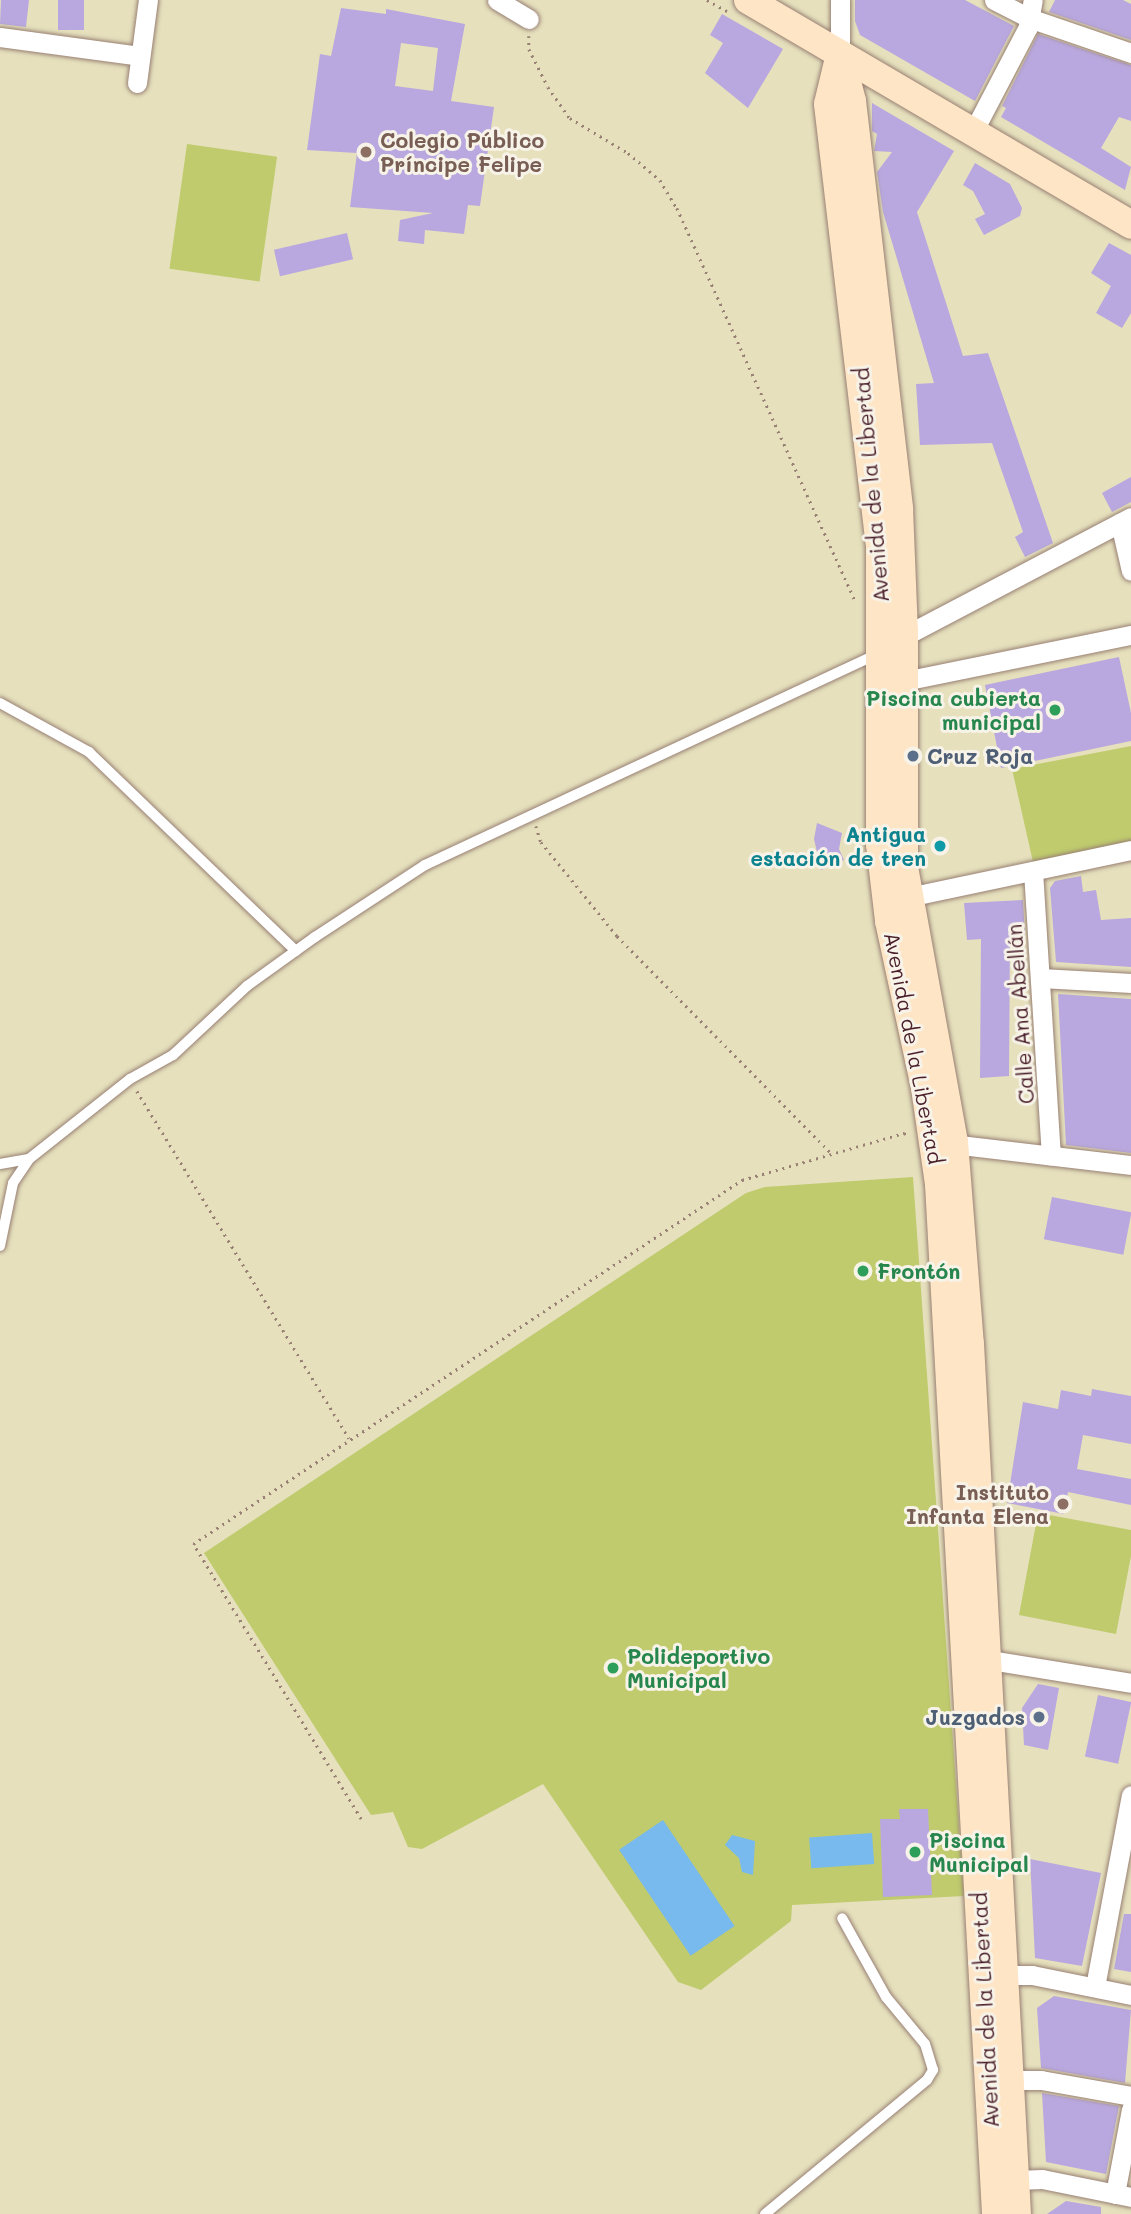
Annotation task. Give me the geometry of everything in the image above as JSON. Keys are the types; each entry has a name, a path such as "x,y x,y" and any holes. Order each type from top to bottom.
{"main road":[{"path":"748,0 1131,225"},
{"path":"840,54 852,101 899,509 904,631 901,809 908,897 945,1143 995,1975 1012,2080 1017,2214"},
{"name":"Avenida de la Libertad","path":"840,54 828,104 876,501 883,652 880,844 889,921 945,1143"},
{"name":"Avenida de la Libertad","path":"995,1975 996,2214"}],"street":[{"path":"137,83 148,0"},
{"path":"497,0 529,19"},
{"path":"840,0 840,54"},
{"path":"994,0 1031,9 1131,53"},
{"path":"973,132 1031,9"},
{"path":"0,37 141,56"},
{"path":"904,631 912,632 1125,520 1131,571"},
{"path":"904,681 1131,635"},
{"path":"908,897 1131,850"},
{"name":"Calle Ana Abellán","path":"1033,871 1052,1155"},
{"path":"1041,978 1131,983"},
{"path":"945,1143 1131,1165"},
{"path":"975,1658 1131,1683"},
{"path":"1095,1987 1131,1795"},
{"path":"995,1975 1032,1975 1131,1995"},
{"path":"1012,2080 1041,2080 1131,2095"},
{"path":"1016,2180 1042,2179 1123,2195 1131,2109"}],"lane":[{"path":"0,1246 13,1183 29,1159 130,1079 173,1055 247,986 296,951 425,865 539,809 883,652"},
{"path":"0,703 68,737 89,752 296,951"},
{"path":"0,1164 29,1159"},
{"path":"765,2214 899,2105 933,2070 925,2044 886,1997 842,1919"}],"path":[{"path":"529,19 529,48 548,87 570,118 628,153 660,180 677,208 860,611"},
{"path":"539,809 536,822 541,842 617,936 832,1154"},
{"path":"130,1079 349,1438"},
{"path":"361,1819 193,1544 349,1438 742,1180 904,1133 945,1143"}],"green space":[{"path":"187,144 277,157 260,281 169,269"},
{"path":"1131,746 1131,841 1033,862 1012,769"},
{"name":"Polideportivo Municipal","path":"913,1177 964,1896 792,1905 791,1921 701,1990 678,1982 543,1784 422,1849 408,1847 393,1812 371,1815 204,1553 746,1193 765,1187"},
{"path":"1038,1513 1131,1530 1131,1556 1116,1634 1019,1615"}],"water":[{"path":"663,1820 735,1926 691,1956 619,1850"},
{"path":"872,1833 874,1864 811,1868 809,1837"},
{"path":"732,1835 755,1841 753,1875 742,1872 739,1858 725,1845"}],"building":[{"path":"1,0 29,0 26,27 0,24"},
{"path":"58,0 84,0 84,30 58,30"},
{"path":"855,0 965,0 1014,26 975,101 860,35 855,21"},
{"path":"1055,0 1123,0 1131,4 1131,40 1049,12"},
{"path":"341,8 386,14 386,9 465,24 451,101 494,107 480,206 468,205 464,234 425,230 424,244 398,241 400,220 433,213 350,207 357,153 307,150 320,54 331,56","holes":["401,43 438,48 433,91 395,86"]},
{"path":"722,14 783,49 748,108 705,73 723,43 710,35"},
{"path":"1038,34 1131,65 1131,121 1119,117 1101,148 1131,167 1125,190 1001,117 1006,108 1002,106"},
{"path":"872,103 954,151 917,212 963,356 988,353 1053,543 1025,557 1015,537 1023,532 992,443 920,445 916,384 934,383 883,212 877,172 892,152 874,151 877,134 872,131"},
{"path":"975,163 1010,184 1022,208 1020,216 984,235 975,219 985,214 973,191 963,185"},
{"path":"347,233 353,259 280,276 274,250"},
{"path":"1109,243 1131,255 1131,313 1122,328 1096,313 1111,286 1091,273"},
{"path":"1131,477 1131,502 1112,512 1102,493"},
{"path":"1119,657 1131,713 1131,741 1001,768 985,685"},
{"path":"817,823 842,833 839,849 844,860 821,870 814,839"},
{"path":"1081,876 1083,892 1096,890 1101,920 1131,918 1131,967 1056,962 1050,888 1055,881"},
{"path":"1023,900 1025,936 1010,937 1009,1076 980,1078 981,939 967,940 964,903"},
{"path":"1058,994 1131,999 1131,1153 1066,1145"},
{"path":"1052,1197 1131,1212 1123,1255 1044,1239"},
{"path":"1092,1389 1131,1396 1131,1444 1083,1435 1077,1469 1131,1479 1131,1505 1068,1492 1064,1514 1007,1503 1023,1402 1058,1409 1061,1390 1091,1396"},
{"name":"Juzgados","path":"1038,1684 1059,1688 1048,1750 1024,1745 1022,1708"},
{"path":"1098,1695 1131,1702 1118,1764 1085,1757"},
{"path":"899,1809 928,1809 932,1895 883,1897 880,1819 900,1819"},
{"path":"1030,1859 1101,1873 1082,1966 1035,1958"},
{"path":"1124,1914 1131,1914 1131,1972 1114,1969"},
{"path":"1054,1996 1131,2010 1125,2083 1041,2068 1037,2008"},
{"path":"1042,2093 1119,2106 1106,2174 1046,2162"},
{"path":"1066,2201 1101,2207 1101,2214 1047,2214"}],"place":[{"name":"Colegio Público Príncipe Felipe","path":"366,152"},
{"name":"Piscina cubierta municipal","path":"1055,710"},
{"name":"Cruz Roja","path":"913,756"},
{"name":"Antigua estación de tren","path":"940,846"},
{"name":"Frontón","path":"863,1271"},
{"name":"Instituto Infanta Elena","path":"1063,1504"},
{"name":"Polideportivo Municipal","path":"613,1668"},
{"name":"Juzgados","path":"1039,1717"},
{"name":"Piscina Municipal","path":"915,1852"}]}
